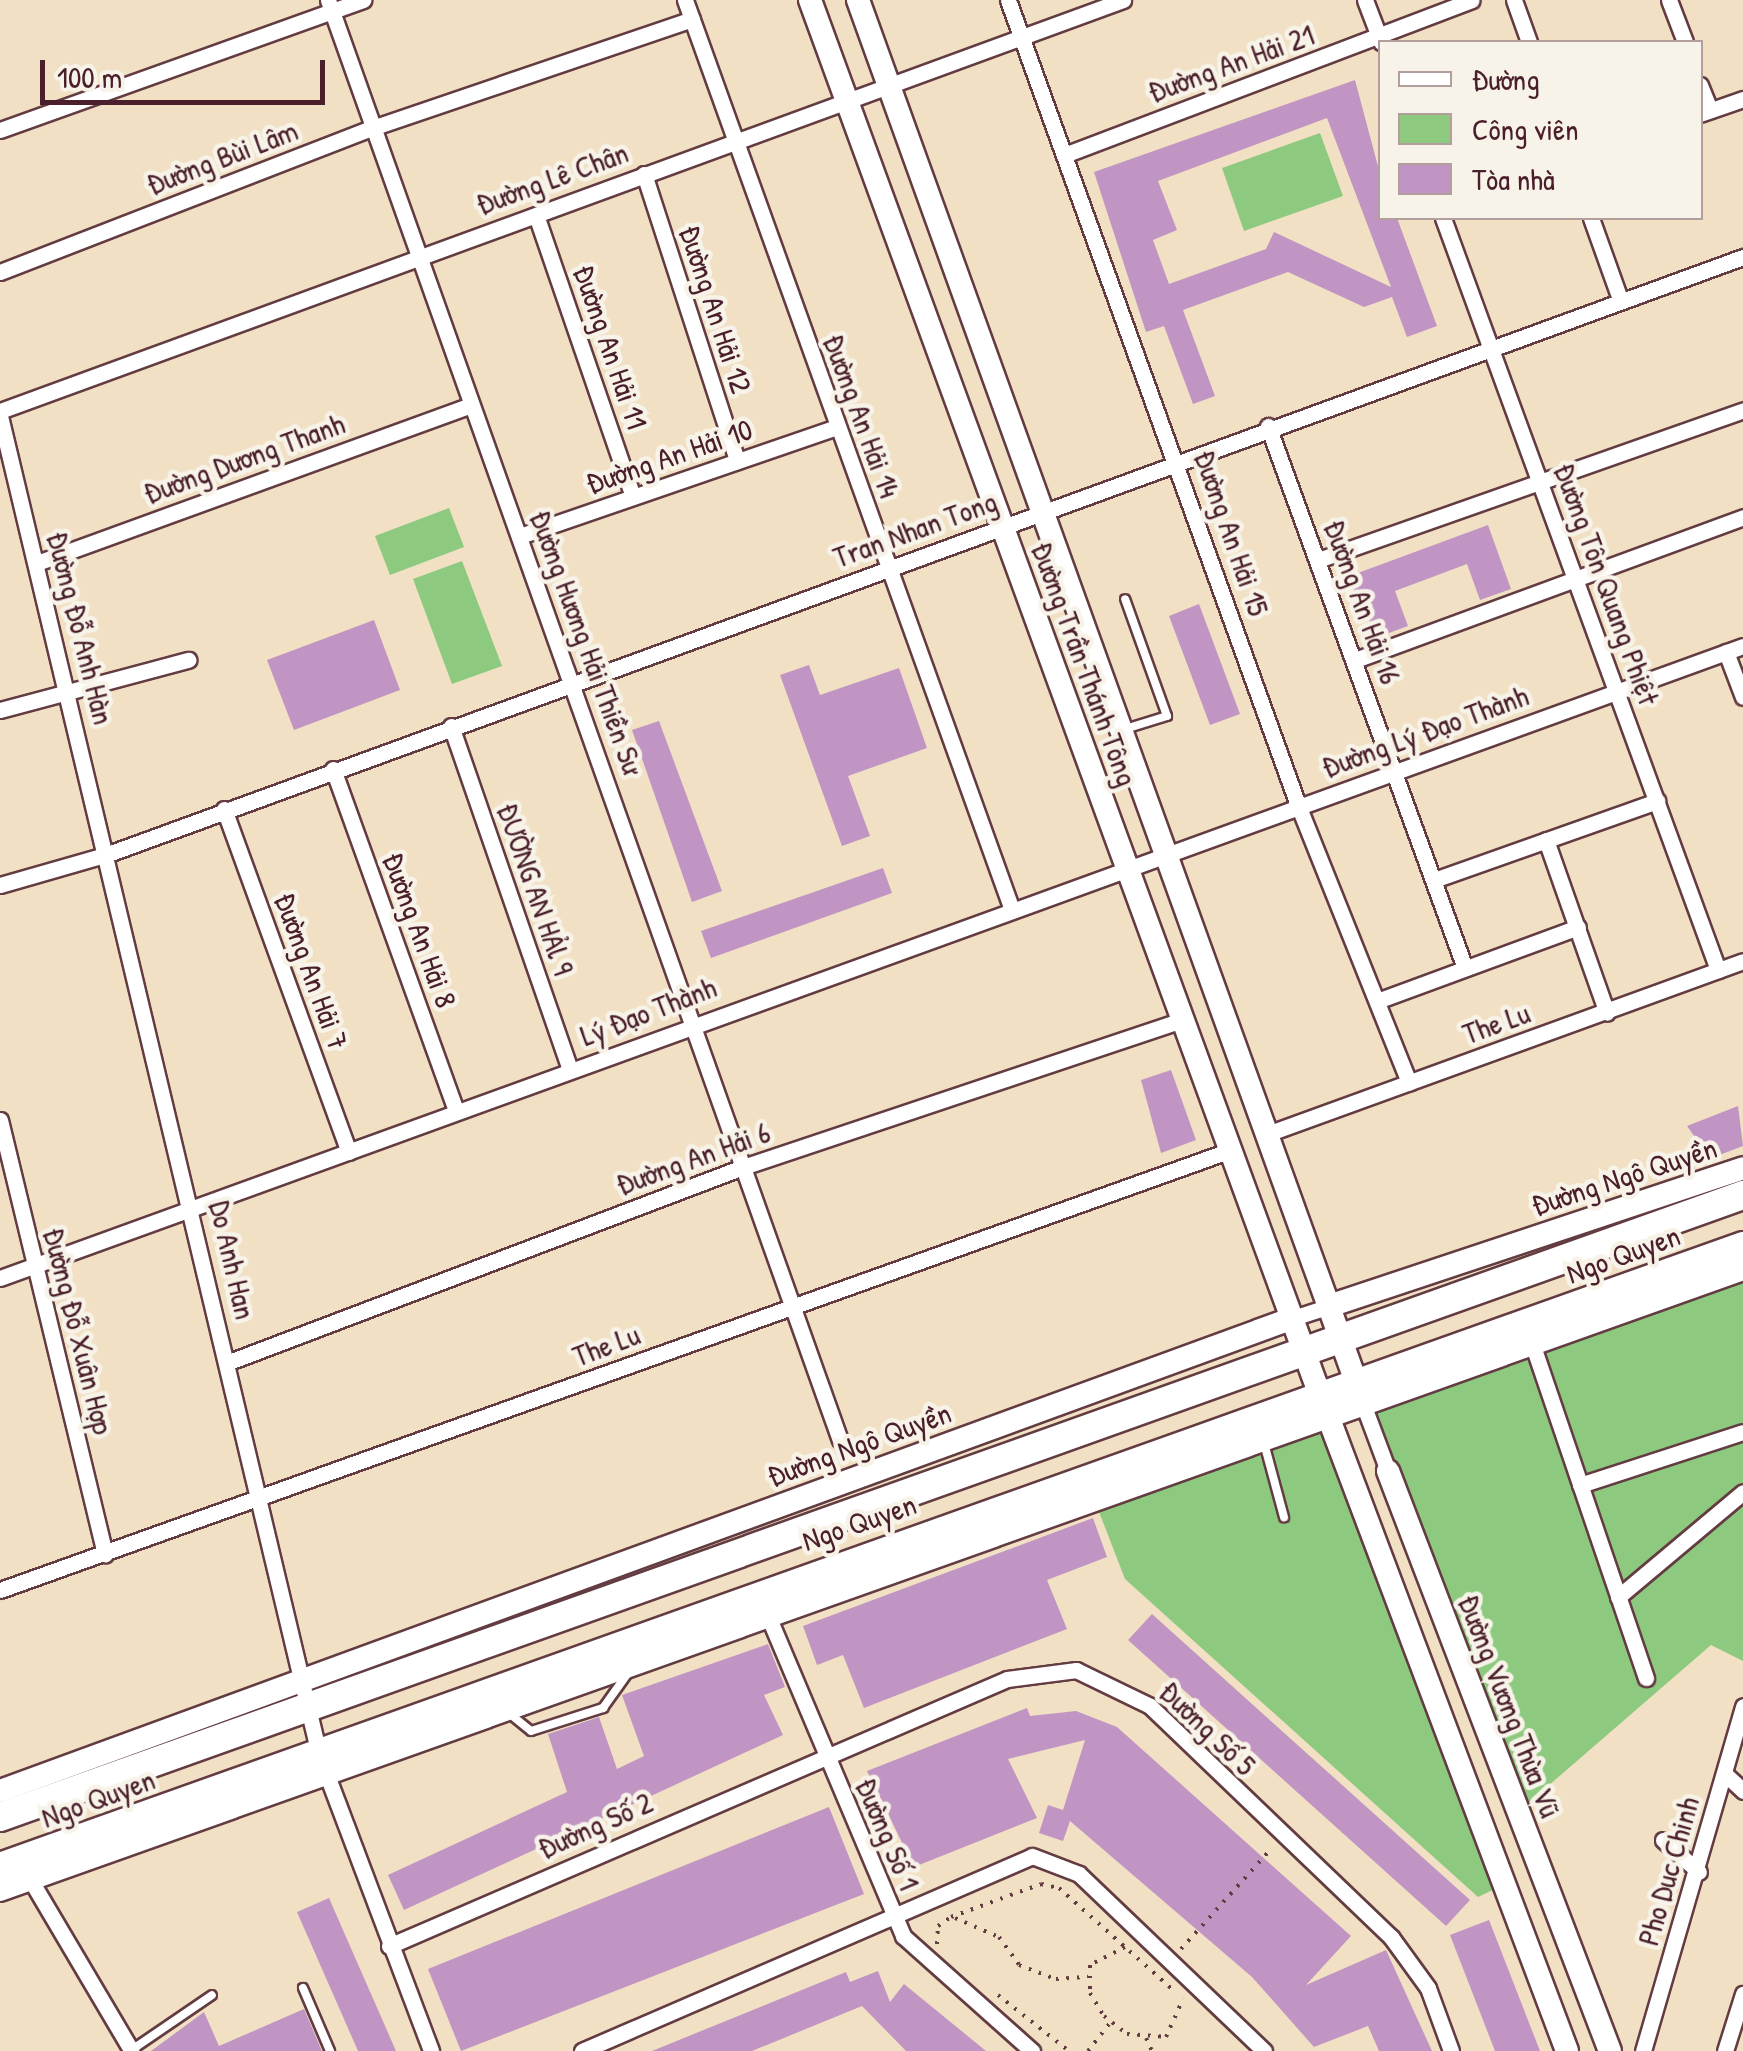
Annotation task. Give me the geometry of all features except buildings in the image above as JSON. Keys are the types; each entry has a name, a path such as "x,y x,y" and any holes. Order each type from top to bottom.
{"highway":[{"name":"Ngo Quyen","path":"0,1817 303,1693 1743,1195"},
{"name":"Ngo Quyen","path":"0,1867 322,1767 544,1670 758,1592 1324,1407 1743,1246"}],"street":[{"path":"0,130 330,5 363,0"},
{"name":"Đường An Hải 14","path":"685,0 1011,907"},
{"name":"Đường Trần Thánh Tông","path":"810,0 1324,1407"},
{"name":"Đường Trần Thánh Tông","path":"858,0 1359,1394"},
{"name":"Đường An Hải 15","path":"1008,0 1178,460 1298,804 1409,1083"},
{"name":"Đường Lê Chân","path":"0,414 416,255 536,215 1123,0"},
{"path":"1365,0 1380,40"},
{"name":"Đường An Hải 21","path":"1380,40 1472,0"},
{"path":"1514,0 1528,40"},
{"path":"1669,0 1683,40"},
{"name":"Đường Hương Hải Thiền Sư","path":"330,5 469,406 574,682 840,1440"},
{"name":"Đường Bùi Lâm","path":"0,272 372,128 692,19"},
{"name":"Đường An Hải 21","path":"1064,155 1378,41"},
{"path":"1705,112 1743,98"},
{"name":"Đường An Hải 12","path":"644,174 737,461"},
{"name":"Đường An Hải 11","path":"536,215 634,497"},
{"name":"Đường Tôn Quang Phiệt","path":"1444,220 1718,970"},
{"path":"1592,220 1620,298"},
{"name":"Tran Nhan Tong","path":"0,884 108,854 333,768 1003,526 1488,343 1743,257"},
{"name":"Đường Dương Thanh","path":"37,563 469,406"},
{"path":"1318,560 1743,410"},
{"name":"Đường Đỗ Anh Hàn","path":"0,414 108,854"},
{"name":"Đường An Hải 16","path":"1268,426 1398,772 1465,968"},
{"name":"Đường An Hải 10","path":"520,536 836,427"},
{"path":"1355,660 1743,517"},
{"name":"Đường Lý Đạo Thành","path":"1125,867 1743,646"},
{"path":"1726,652 1743,696"},
{"path":"0,710 188,660"},
{"name":"ĐƯỜNG AN HẢl 9","path":"451,726 570,1070"},
{"name":"Đường An Hải 8","path":"333,768 456,1110"},
{"path":"1434,880 1658,801"},
{"name":"Đường An Hải 7","path":"224,809 349,1152"},
{"path":"1546,840 1607,1013"},
{"name":"Do Anh Han","path":"108,854 264,1502 322,1767 431,2051"},
{"name":"Lý Đạo Thành","path":"0,1278 193,1212 691,1023 1125,867"},
{"path":"1377,1001 1578,927"},
{"name":"The Lu","path":"1266,1134 1743,962"},
{"name":"Đường An Hải 6","path":"229,1362 743,1166 1182,1020"},
{"name":"Đường Đỗ Xuân Hợp","path":"0,1120 105,1555"},
{"name":"The Lu","path":"0,1590 264,1502 793,1304 1230,1150"},
{"name":"Đường Ngô Quyền","path":"0,1791 303,1693 1293,1318 1743,1168"},
{"path":"1359,1394 1532,1343 1743,1268"},
{"path":"1532,1343 1646,1678"},
{"name":"Đường Vương Thừa Vũ","path":"1359,1394 1610,2051"},
{"path":"0,1890 322,1767 510,1714 1264,1443 1324,1407 1567,2051"},
{"path":"1580,1486 1743,1432"},
{"path":"1618,1597 1743,1492"},
{"name":"Đường Số 1","path":"758,1592 892,1913 916,1953 1032,2051"},
{"name":"Đường Số 5","path":"824,1754 1016,1676 1076,1670 1150,1706 1280,1838 1391,1937 1428,1988 1451,2051"},
{"name":"Pho Duc Chinh","path":"1643,2051 1699,1872 1743,1706"},
{"name":"Đường Số 2","path":"389,1946 824,1754"},
{"path":"1725,1774 1743,1791"},
{"path":"1663,1840 1699,1872"},
{"path":"582,2051 1018,1858 1048,1857 1079,1874 1264,2051"},
{"path":"30,1879 130,2051"},
{"path":"1725,2051 1743,1994"}],"lane":[{"path":"1120,731 1167,716 1125,599"},
{"path":"1689,1186 1689,1156 1697,1153"},
{"path":"1264,1443 1284,1517"},
{"path":"544,1670 564,1721"},
{"path":"510,1714 531,1731 603,1708 629,1672"},
{"path":"303,1988 330,2051"},
{"path":"130,2051 212,1995"}],"path":[{"path":"1168,1963 1280,1838"},
{"path":"940,1949 938,1926 951,1918 1029,1884 1059,1888 1125,1947 1098,1957 1088,1977"},
{"path":"930,1896 951,1918 1000,1936 1019,1965 1056,1979 1088,1977"},
{"path":"1088,1977 1110,2022 1146,2038 1175,2030 1182,1999"},
{"path":"982,1983 1068,2051"},
{"path":"1088,2051 1110,2022"},
{"path":"1146,2038 1152,2051"}],"green space":[{"path":"1320,133 1343,196 1244,231 1222,168"},
{"path":"449,508 464,547 390,575 375,536"},
{"path":"462,561 502,666 452,684 413,579"},
{"path":"1743,1270 1743,1661 1711,1645 1518,1812 1363,1406"},
{"path":"1329,1419 1505,1884 1478,1897 1125,1579 1096,1504"}]}
